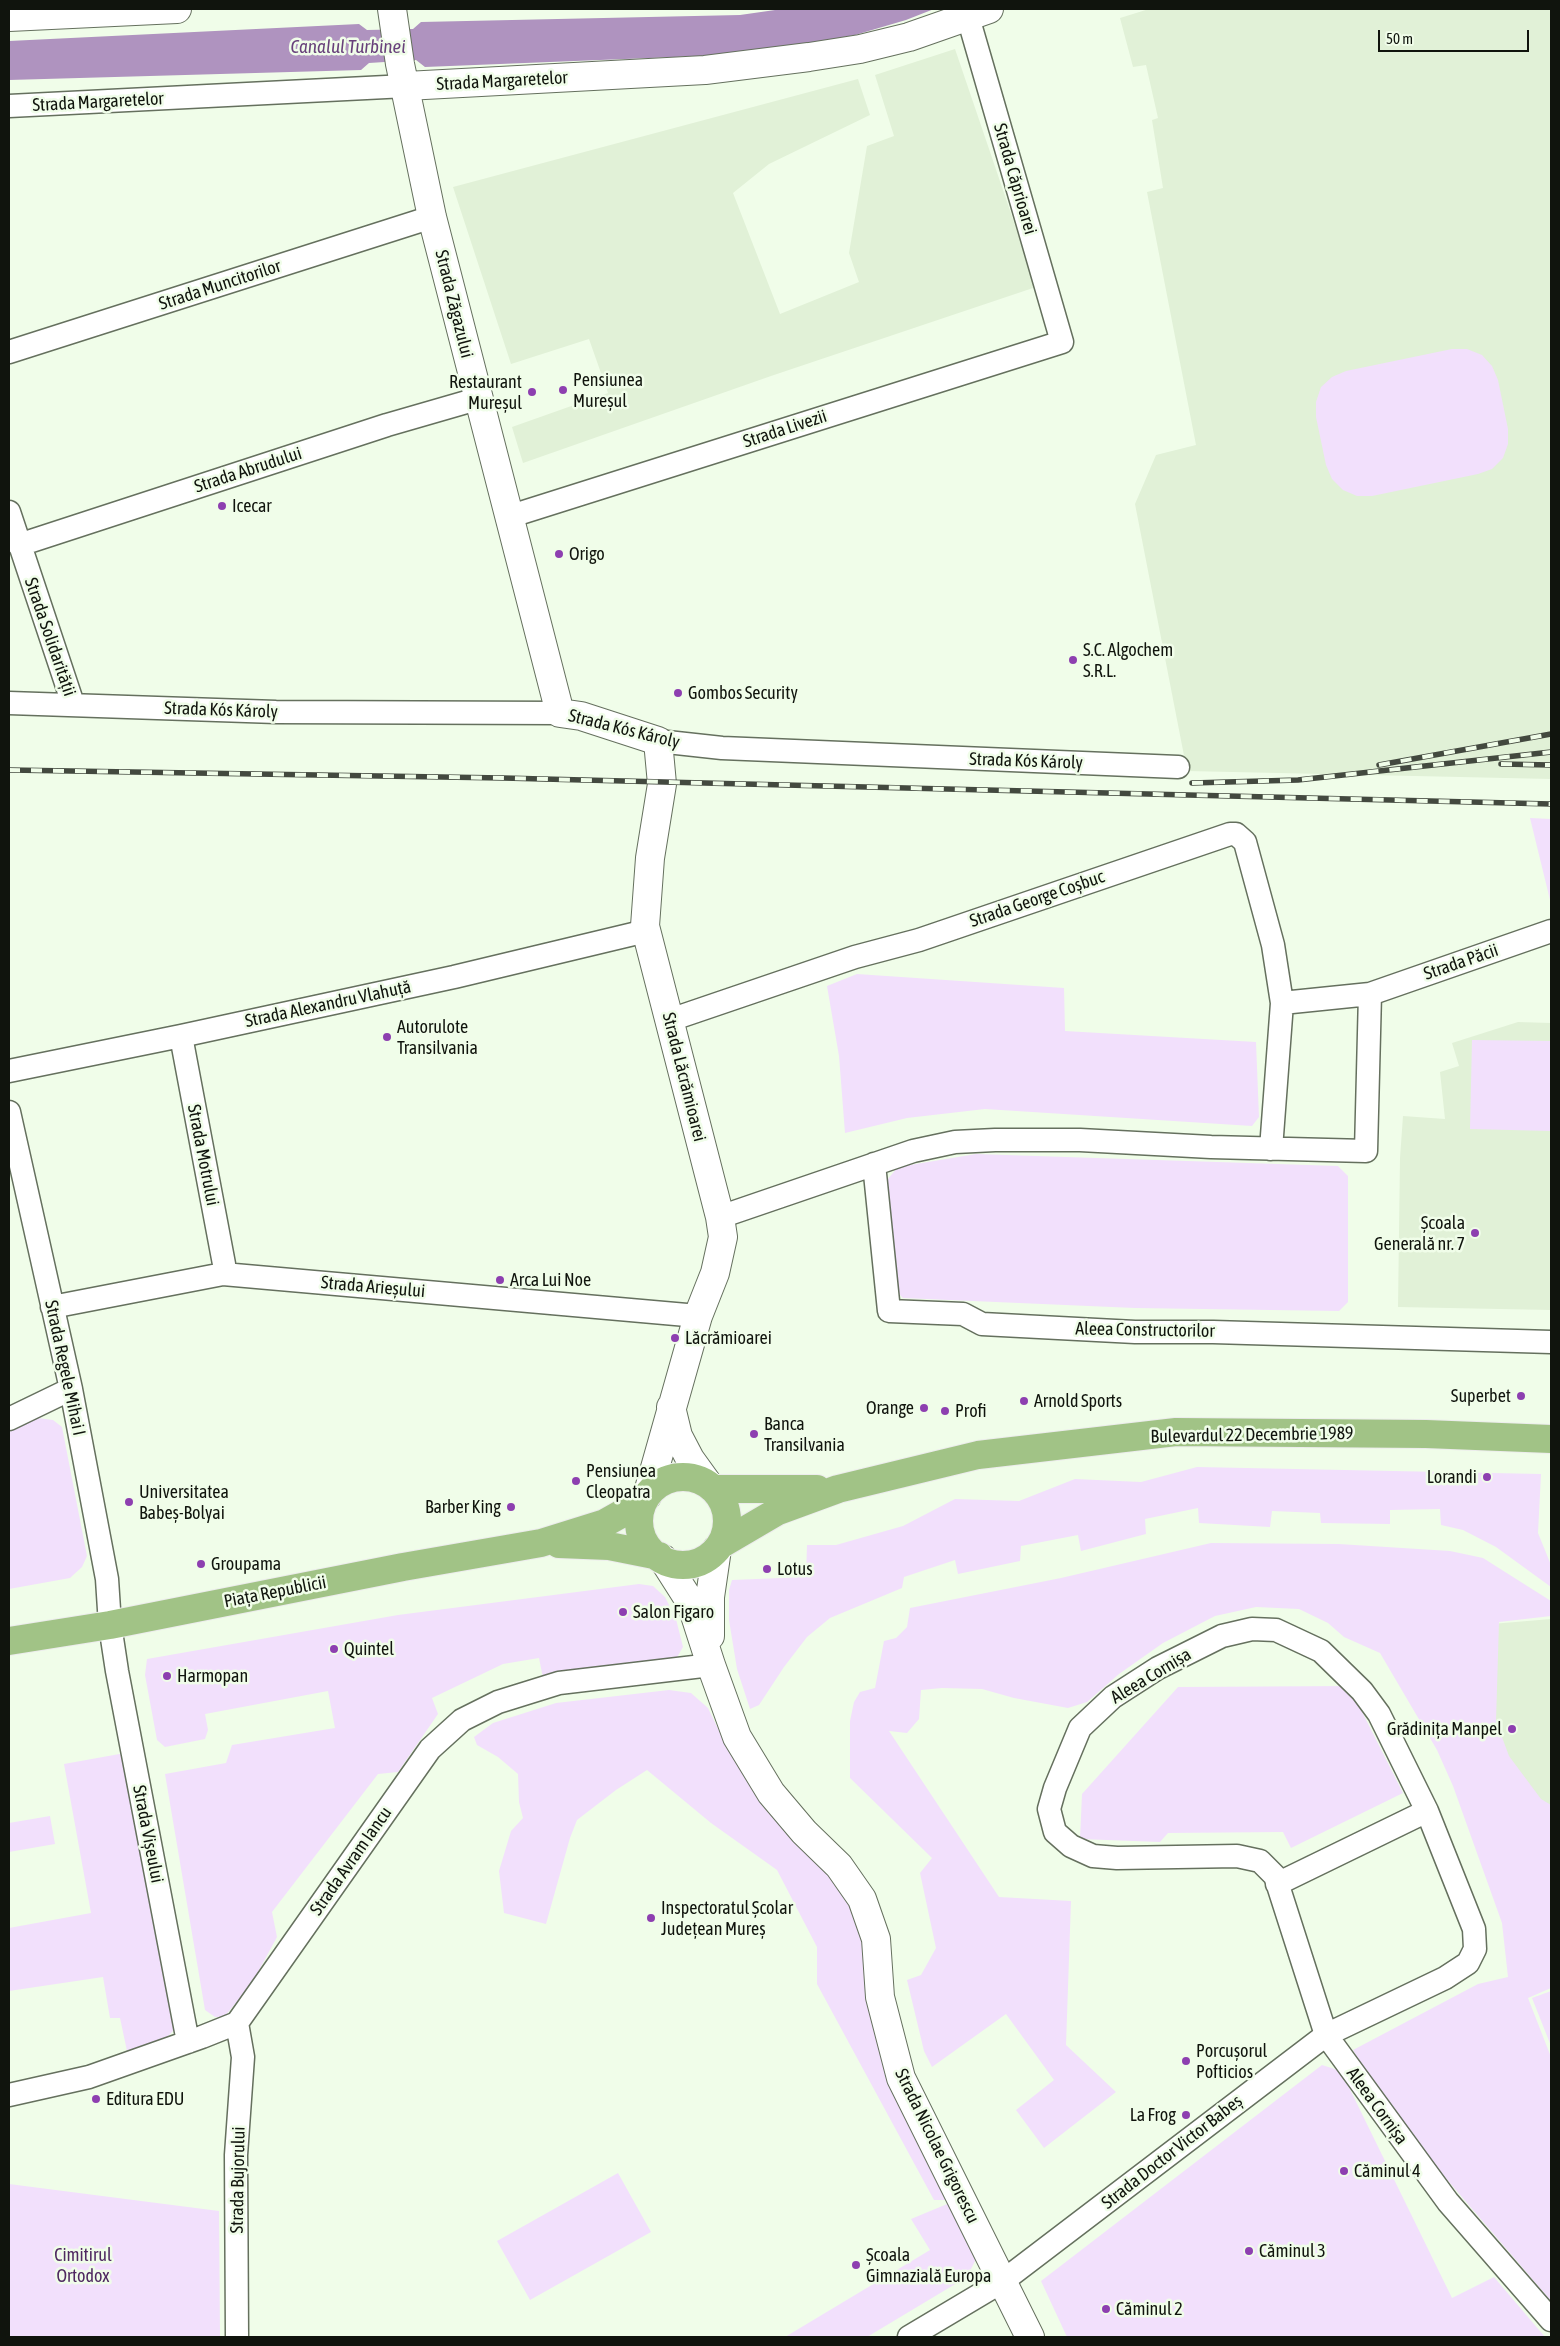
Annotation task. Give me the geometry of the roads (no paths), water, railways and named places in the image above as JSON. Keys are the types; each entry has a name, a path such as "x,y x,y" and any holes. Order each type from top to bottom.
{"main road":[{"name":"Bulevardul 22 Decembrie 1989","path":"661,1558 672,1564 692,1564 702,1561 719,1547 778,1511 838,1489 978,1455 1176,1432 1426,1434 1551,1439"},
{"name":"Bulevardul 22 Decembrie 1989","path":"645,1499 654,1487 675,1477 692,1477 711,1486 838,1489"},
{"path":"711,1486 721,1498 726,1516 725,1534 719,1547"},
{"name":"Piața Republicii","path":"9,1641 110,1626 375,1572 541,1543 605,1523 645,1499"},
{"path":"645,1499 638,1519 642,1536 652,1551 661,1558"},
{"name":"Piața Republicii","path":"541,1543 610,1546 661,1558"}],"street":[{"path":"9,17 177,9"},
{"name":"Strada Zăgazului","path":"392,13 432,217 477,398 560,713"},
{"name":"Strada Margaretelor","path":"9,106 403,75 705,70 860,49 909,37 978,13"},
{"name":"Strada Căprioarei","path":"978,13 1062,342"},
{"name":"Strada Muncitorilor","path":"9,352 432,217"},
{"name":"Strada Livezii","path":"508,517 1062,342"},
{"name":"Strada Abrudului","path":"19,545 387,425 477,398"},
{"name":"Strada Solidarității","path":"9,512 73,704"},
{"name":"Strada Kós Károly","path":"9,703 276,712 560,713 581,716 658,741 722,748 1178,767"},
{"name":"Strada Lăcrămioarei","path":"645,1499 698,1316 715,1273 723,1237 720,1217 646,931 650,858 662,784 658,741"},
{"name":"Strada George Coșbuc","path":"670,1020 855,958 919,940 1230,834 1236,834 1245,842 1273,945 1282,1003 1271,1149"},
{"name":"Strada Alexandru Vlahuță","path":"9,1071 181,1036 454,976 646,931"},
{"name":"Strada Păcii","path":"1370,994 1551,931"},
{"path":"720,1217 912,1151 955,1142 995,1140 1144,1142 1271,1149 1366,1151 1370,994 1282,1003"},
{"name":"Strada Motrului","path":"181,1036 224,1264 223,1274"},
{"name":"Strada Regele Mihai I","path":"9,1112 71,1389 107,1579 110,1626"},
{"name":"Aleea Constructorilor","path":"874,1164 889,1311 964,1314 982,1324 1135,1332 1213,1332 1359,1338 1551,1342"},
{"name":"Strada Arieșului","path":"52,1307 223,1274 698,1316"},
{"path":"9,1419 71,1389"},
{"name":"Strada Lăcrămioarei","path":"671,1406 678,1436 690,1459 711,1486"},
{"name":"Strada Nicolae Grigorescu","path":"710,1665 710,1597 719,1547"},
{"name":"Strada Nicolae Grigorescu","path":"661,1558 691,1603 710,1665 737,1737 771,1793 804,1832 839,1866 862,1899 876,1939 880,1997 901,2078 1030,2337"},
{"name":"Strada Vișeului","path":"110,1626 188,2042"},
{"name":"Aleea Cornișa","path":"1468,1963 1475,1949 1474,1929 1426,1812 1378,1714 1362,1691 1320,1651 1276,1630 1252,1629 1222,1636 1158,1668 1113,1696 1080,1728 1055,1788 1049,1809 1055,1832 1071,1846 1093,1856 1117,1858 1237,1856 1260,1861 1274,1876 1326,2036 1448,2202 1551,2320"},
{"name":"Strada Avram Iancu","path":"236,2023 430,1749 462,1720 498,1702 559,1683 710,1665"},
{"path":"1277,1884 1426,1812"},
{"name":"Strada Doctor Victor Babeș","path":"909,2337 1003,2282 1326,2036 1445,1978 1468,1963"},
{"path":"9,2095 89,2077 236,2023"},
{"name":"Strada Bujorului","path":"236,2023 243,2057 236,2155 237,2337"}],"water":[{"name":"Canalul Turbinei","path":"782,9 934,9 906,20 855,35 750,54 425,67 416,60 369,63 361,70 9,80 9,41 359,24 367,30 413,29 421,22 740,15"}],"railway":[{"path":"1379,765 1551,734"},
{"path":"1192,783 1298,780 1551,752"},
{"path":"1501,764 1551,765"},
{"path":"9,770 503,778 1551,804"}],"place":[{"name":"Pensiunea Mureșul","path":"563,390"},
{"name":"Restaurant Mureșul","path":"532,392"},
{"name":"Icecar","path":"222,506"},
{"name":"Origo","path":"559,554"},
{"name":"S.C. Algochem S.R.L.","path":"1073,660"},
{"name":"Gombos Security","path":"678,693"},
{"name":"Autorulote Transilvania","path":"387,1037"},
{"name":"Școala Generală nr. 7","path":"1475,1233"},
{"name":"Arca Lui Noe","path":"500,1280"},
{"name":"Lăcrămioarei","path":"675,1338"},
{"name":"Superbet","path":"1521,1396"},
{"name":"Arnold Sports","path":"1024,1401"},
{"name":"Orange","path":"924,1408"},
{"name":"Profi","path":"945,1411"},
{"name":"Banca Transilvania","path":"754,1434"},
{"name":"Lorandi","path":"1487,1477"},
{"name":"Pensiunea Cleopatra","path":"576,1481"},
{"name":"Universitatea Babeș-Bolyai","path":"129,1502"},
{"name":"Barber King","path":"511,1507"},
{"name":"Groupama","path":"201,1564"},
{"name":"Lotus","path":"767,1569"},
{"name":"Salon Figaro","path":"623,1612"},
{"name":"Quintel","path":"334,1649"},
{"name":"Harmopan","path":"167,1676"},
{"name":"Grădinița Manpel","path":"1512,1729"},
{"name":"Inspectoratul Școlar Județean Mureș","path":"651,1918"},
{"name":"Porcușorul Pofticios","path":"1186,2061"},
{"name":"Editura EDU","path":"96,2099"},
{"name":"La Frog","path":"1186,2115"},
{"name":"Căminul 4","path":"1344,2171"},
{"name":"Căminul 3","path":"1249,2251"},
{"name":"Școala Gimnazială Europa","path":"856,2265"},
{"name":"Căminul 2","path":"1106,2309"}],"park label":[{"name":"Cimitirul Ortodox","path":"83,2265"}]}
